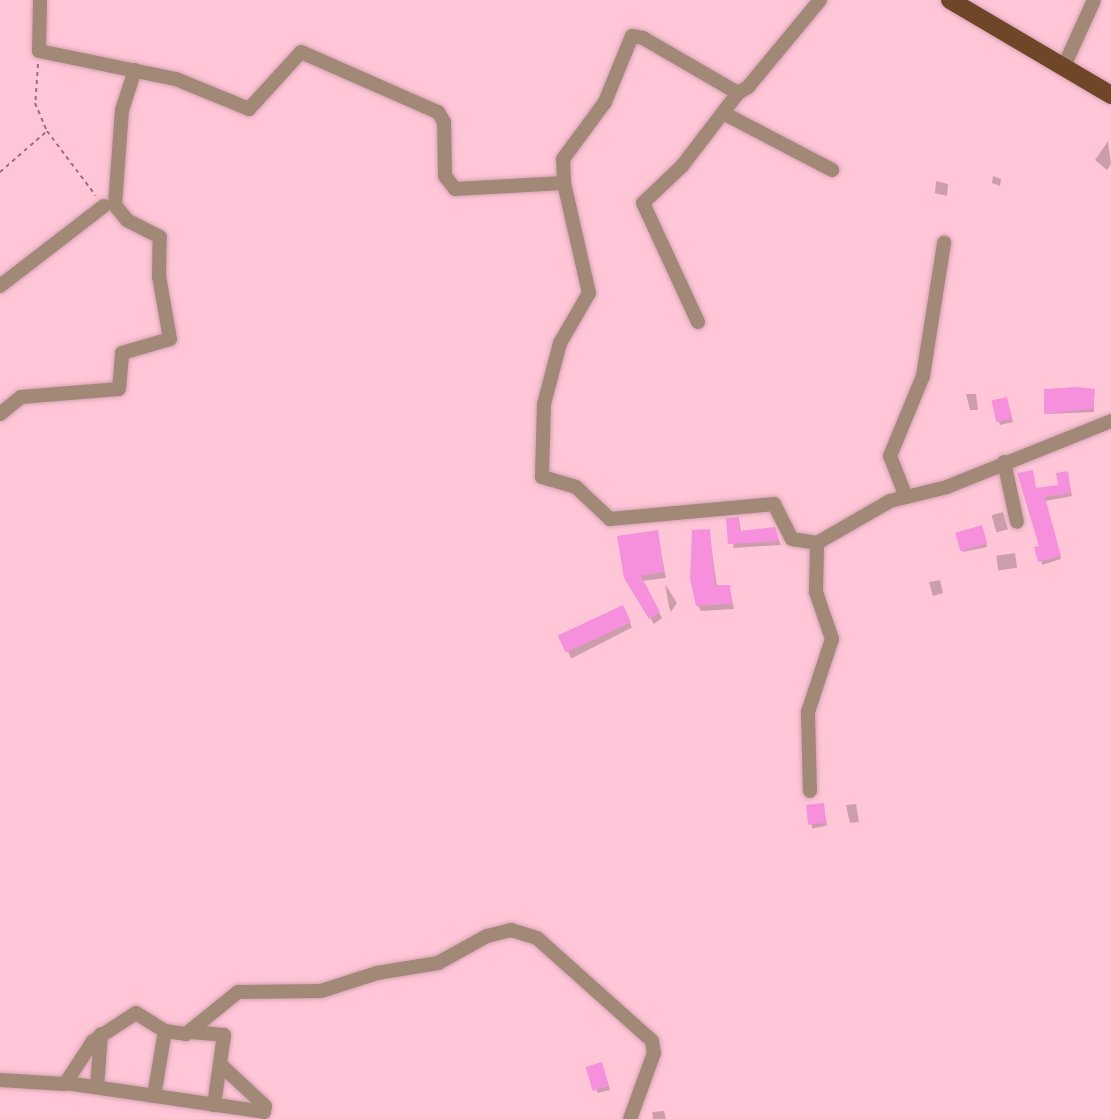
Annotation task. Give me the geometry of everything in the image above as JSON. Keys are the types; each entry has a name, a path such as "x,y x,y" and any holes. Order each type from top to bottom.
{"main road":[{"path":"950,0 1065,64 1111,95"}],"street":[{"path":"40,0 39,51 176,79 249,109 293,55 308,54 440,113 445,176 452,188 564,183"},
{"path":"698,322 643,203 725,114 738,93 748,87 820,0"},
{"path":"1065,64 1094,0"},
{"path":"738,93 643,38 632,36 605,102 564,157 564,183 589,293 560,343 544,404 542,477 576,487 610,519 774,504 792,539 817,543 885,503 947,487 1111,421"},
{"path":"0,414 21,397 119,389 122,353 170,339 159,276 162,240 127,220 115,205 122,110 135,70"},
{"path":"725,114 832,170"},
{"path":"0,286 104,206"},
{"path":"906,497 890,456 923,376 944,243"},
{"path":"1004,462 1017,522"},
{"path":"810,791 808,712 832,639 816,592 817,543"},
{"path":"191,1032 238,992 321,991 377,973 438,963 496,932 518,931 537,938 654,1044 630,1119"},
{"path":"66,1083 101,1034 141,1012 165,1031 224,1035 217,1110"},
{"path":"154,1096 165,1031"},
{"path":"97,1087 101,1034"},
{"path":"0,1080 97,1087 217,1110 266,1109 221,1065"}],"path":[{"path":"39,51 35,103 47,131 104,206"},
{"path":"0,172 47,131"}],"building":[{"path":"1044,389 1095,389 1093,409 1044,414"},
{"path":"1007,397 1012,418 996,422 991,401"},
{"path":"1033,470 1036,488 1058,485 1056,473 1068,471 1071,493 1045,497 1061,556 1038,562 1034,547 1039,546 1017,473"},
{"path":"739,517 739,531 775,527 779,541 728,544 726,518"},
{"path":"982,525 987,543 960,551 955,533"},
{"path":"710,529 715,585 730,585 732,604 696,606 690,579 692,530"},
{"path":"658,530 664,572 641,576 660,612 649,619 624,578 617,536"},
{"path":"623,605 631,622 566,653 558,635"},
{"path":"824,803 826,823 808,825 806,805"},
{"path":"602,1062 609,1086 593,1091 586,1067"}]}
